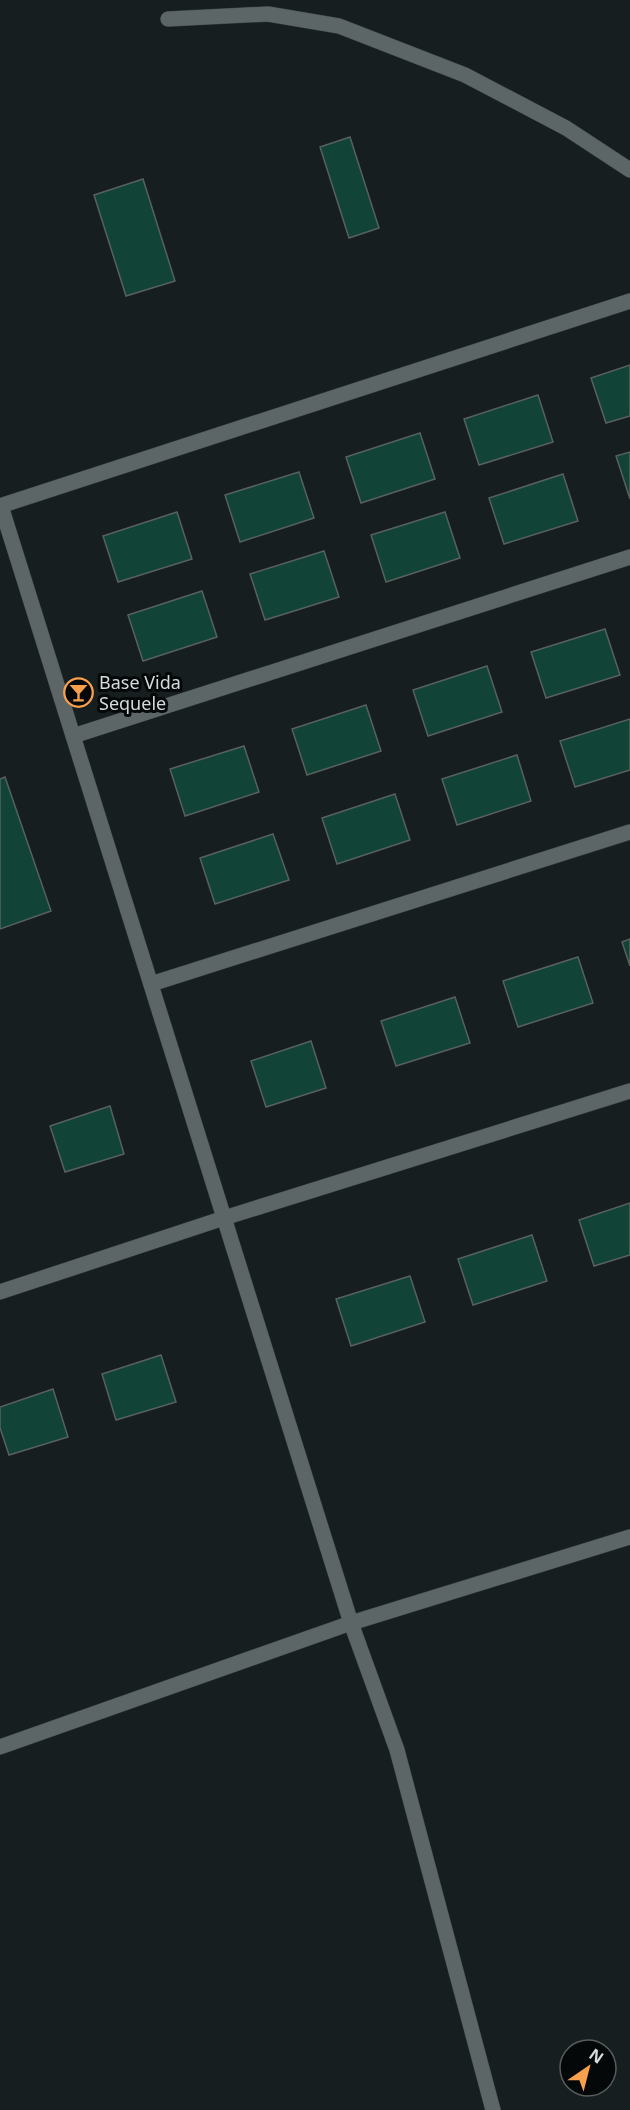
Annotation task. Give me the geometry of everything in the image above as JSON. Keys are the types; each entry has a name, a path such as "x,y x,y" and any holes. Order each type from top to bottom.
{"lane":[{"path":"168,19 268,14 339,26 465,75 566,128 630,170"},
{"path":"493,2110 397,1750 351,1623 1,506 630,301"},
{"path":"73,736 630,557"},
{"path":"151,984 630,832"},
{"path":"0,1292 224,1218 630,1091"},
{"path":"0,1747 351,1623 630,1537"}],"building":[{"path":"350,137 379,228 349,238 320,147"},
{"path":"143,179 175,281 126,296 94,195"},
{"path":"630,365 630,416 606,423 591,378"},
{"path":"538,395 553,442 479,465 464,419"},
{"path":"420,433 435,479 361,503 346,457"},
{"path":"630,452 630,499 616,456"},
{"path":"299,472 314,518 240,542 225,495"},
{"path":"563,474 578,521 504,544 489,498"},
{"path":"177,512 192,559 118,582 103,536"},
{"path":"445,512 460,558 386,582 371,535"},
{"path":"324,551 339,597 265,620 250,574"},
{"path":"202,591 217,637 143,661 128,615"},
{"path":"605,629 620,675 546,698 531,652"},
{"path":"487,666 502,712 428,736 413,690"},
{"path":"366,705 381,751 307,775 292,729"},
{"path":"630,719 630,770 575,787 560,741"},
{"path":"244,746 259,792 185,816 170,769"},
{"path":"517,755 531,801 457,825 442,779"},
{"path":"5,777 51,911 0,929 0,779"},
{"path":"395,794 410,840 337,864 322,818"},
{"path":"273,834 289,880 215,904 200,858"},
{"path":"630,939 630,966 622,942"},
{"path":"578,957 593,1003 518,1027 503,981"},
{"path":"455,997 470,1043 396,1066 381,1021"},
{"path":"311,1041 326,1088 266,1107 251,1061"},
{"path":"110,1106 124,1154 65,1172 50,1126"},
{"path":"630,1203 630,1255 594,1266 579,1220"},
{"path":"532,1235 547,1281 473,1305 458,1259"},
{"path":"410,1276 425,1322 351,1346 336,1299"},
{"path":"161,1355 176,1402 116,1420 102,1374"},
{"path":"53,1389 68,1437 9,1455 0,1428 0,1407"}],"place":[{"name":"Base Vida Sequele","path":"78,692"}]}
